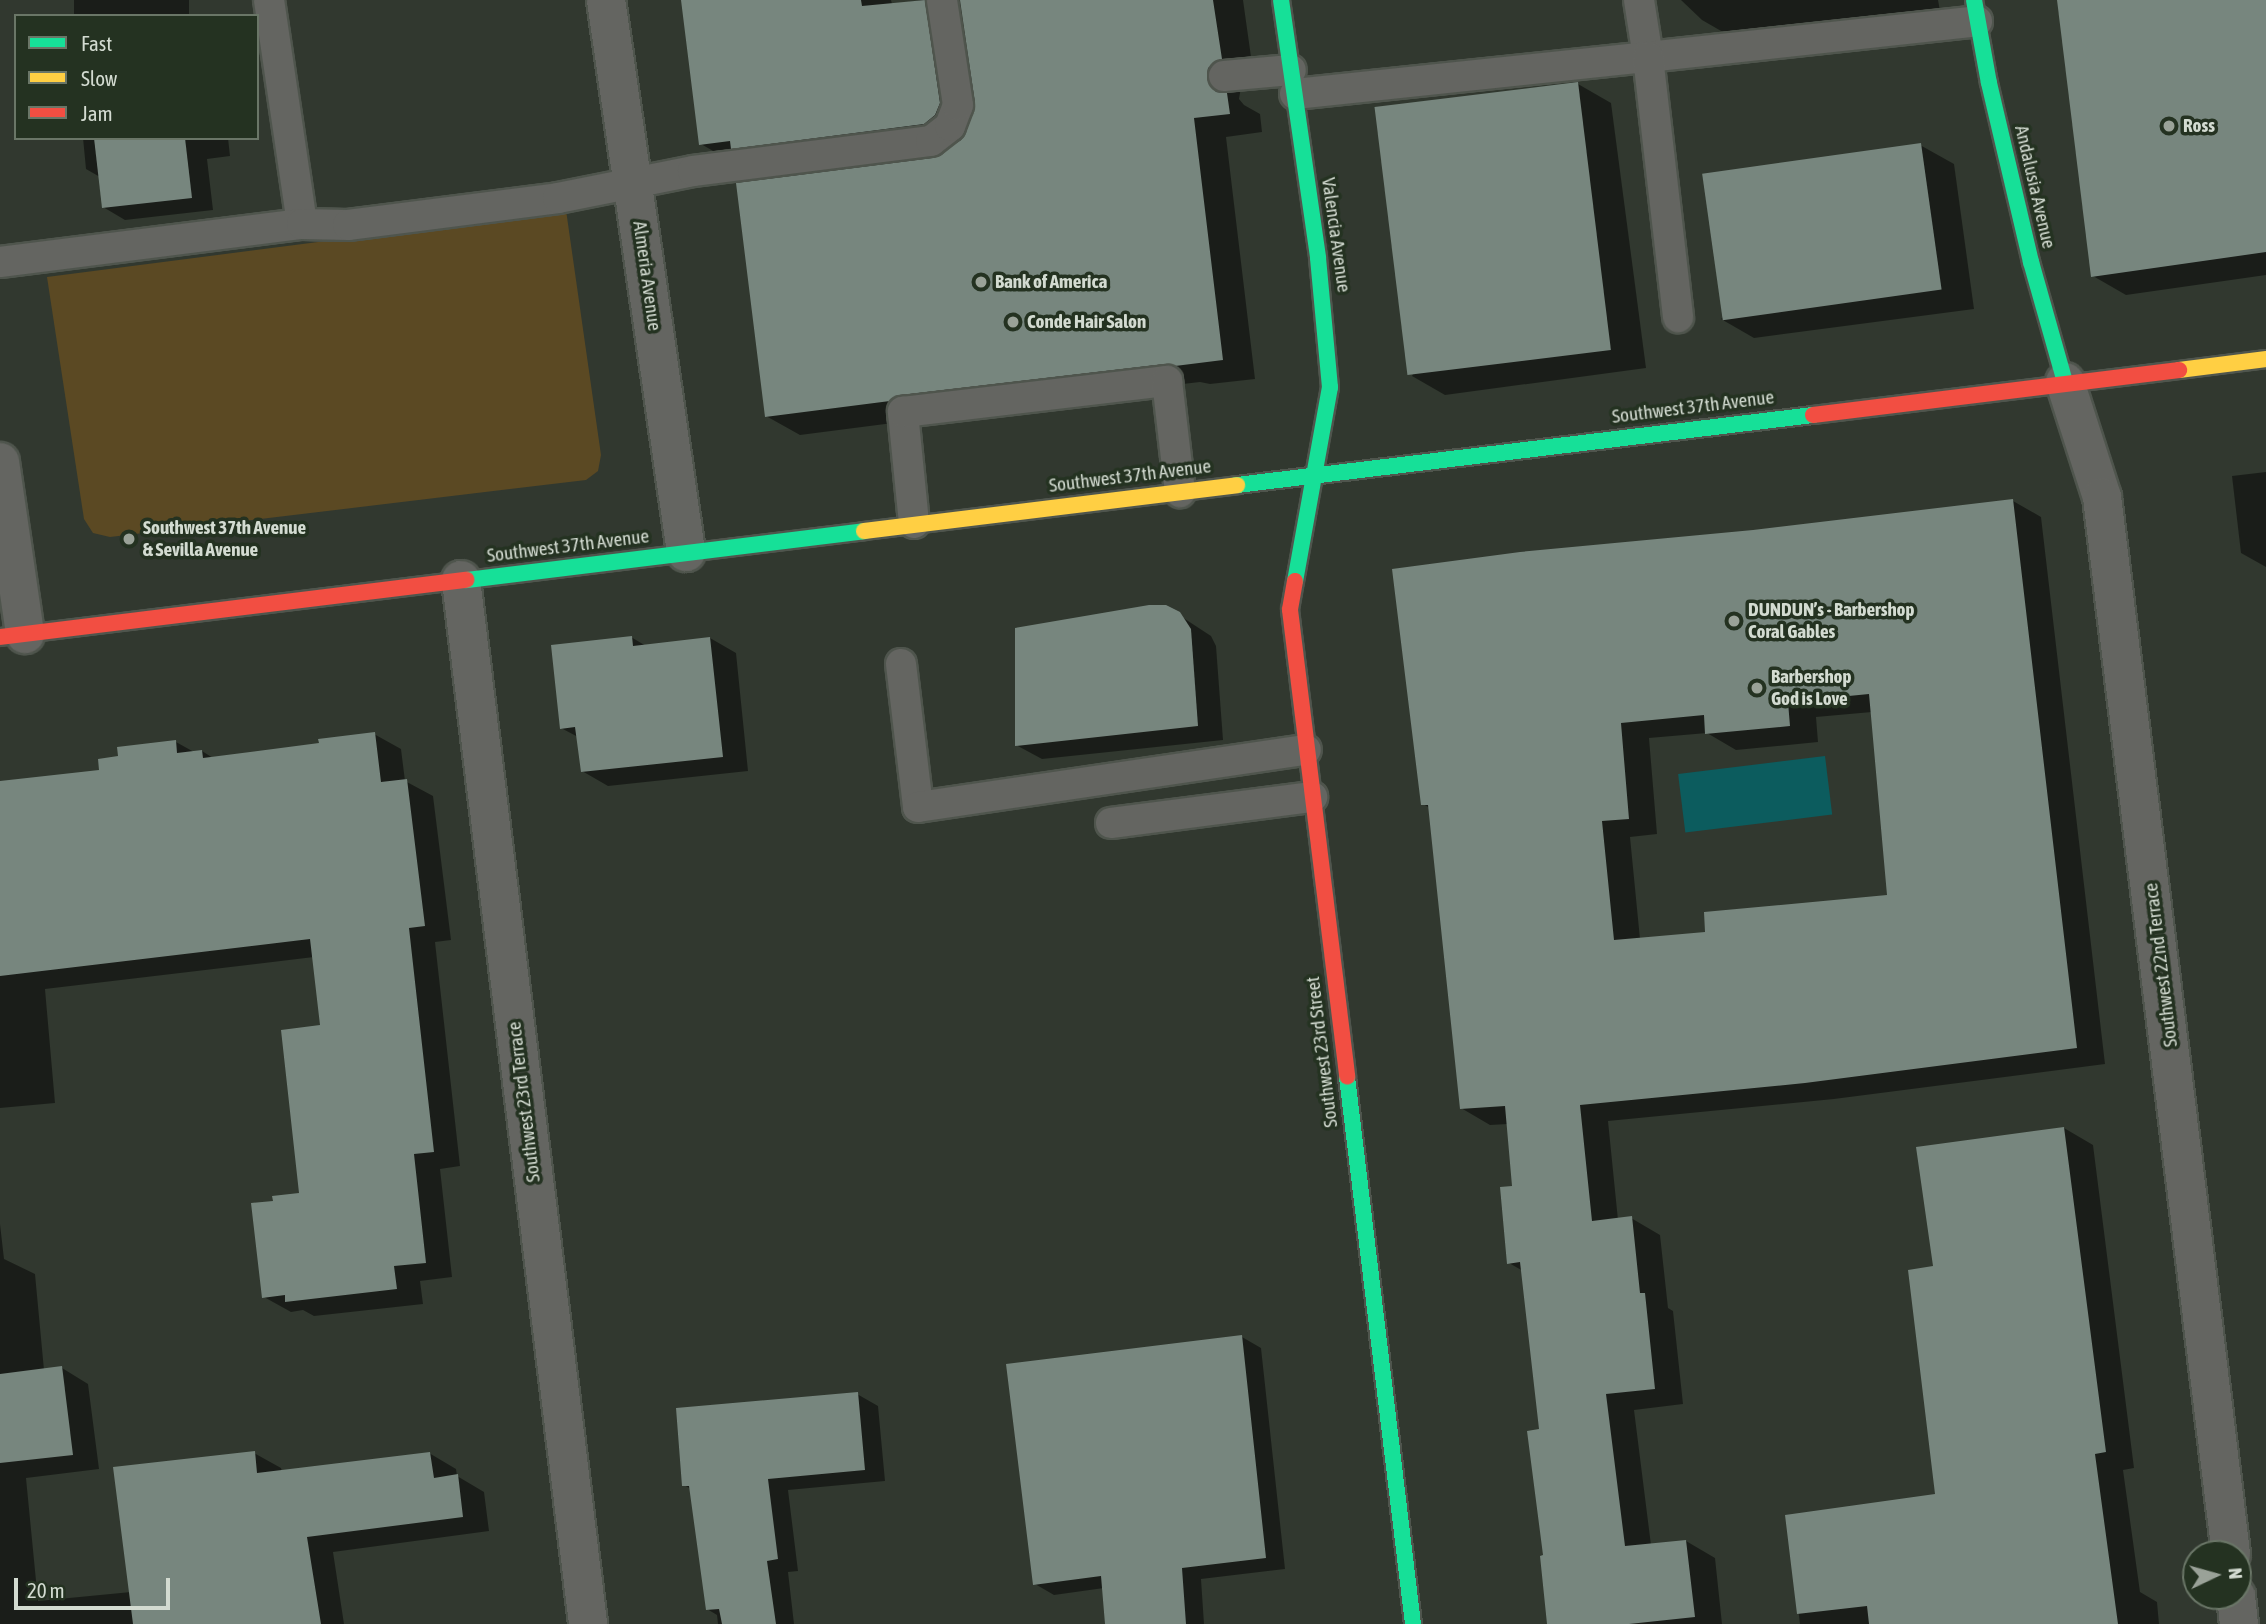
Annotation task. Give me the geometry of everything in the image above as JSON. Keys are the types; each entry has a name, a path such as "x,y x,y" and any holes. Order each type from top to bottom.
{"main road":[{"name":"Valencia Avenue","path":"1281,0 1329,357 1330,387 1313,476"},
{"name":"Andalusia Avenue","path":"1976,10 1989,83 2031,262 2065,382"},
{"name":"Southwest 37th Avenue","path":"12,635 2266,359"},
{"name":"Southwest 23rd Street","path":"1313,476 1290,610 1413,1624"}],"street":[{"name":"Almeria Avenue","path":"606,0 686,552"},
{"name":"Southwest 22nd Terrace","path":"2065,382 2102,497 2229,1540"},
{"path":"0,462 12,635"},
{"name":"Southwest 23rd Terrace","path":"461,580 588,1624"}],"lane":[{"path":"269,0 302,224"},
{"path":"0,262 302,224 362,223 571,196 693,171 931,141 950,126 958,105 942,0"},
{"path":"1639,0 1678,317"},
{"path":"1224,76 1293,82 1648,57 1976,10"},
{"path":"914,523 903,412 1167,381 1180,492"},
{"path":"901,664 918,807 1306,750"},
{"path":"1111,823 1312,797"}],"shaded area":[{"path":"566,210 601,455 598,471 586,480 110,537 93,533 84,519 47,277"}],"water":[{"path":"1825,756 1832,815 1685,833 1678,774"}],"building":[{"path":"681,0 861,0 862,6 925,0 940,103 935,115 924,124 731,149 730,141 699,145"},
{"name":"Bank of America","path":"960,0 1213,0 1222,59 1208,68 1207,78 1216,92 1227,93 1230,114 1194,118 1223,360 1175,366 1165,364 901,395 890,401 765,417 736,183 933,158 961,140 975,103"},
{"name":"Ross","path":"2057,0 2266,0 2266,252 2091,277"},
{"path":"1578,82 1611,350 1407,375 1375,107"},
{"path":"94,140 185,140 192,198 102,208"},
{"path":"1921,143 1942,290 1723,320 1702,174"},
{"path":"2013,499 2077,1048 1805,1083 1580,1105 1592,1221 1632,1216 1640,1293 1645,1293 1655,1389 1606,1394 1625,1546 1686,1540 1695,1617 1629,1624 1547,1624 1540,1556 1543,1555 1527,1431 1539,1429 1520,1262 1507,1264 1500,1187 1512,1186 1505,1106 1460,1109 1428,805 1421,805 1392,569 1520,552 1753,530","holes":["1869,694 1887,895 1704,912 1705,932 1614,940 1602,821 1629,819 1621,723 1704,715 1705,734 1790,726 1788,702"]},
{"path":"1149,605 1166,605 1180,612 1191,629 1198,726 1015,746 1015,628"},
{"path":"632,636 633,646 710,637 723,757 581,772 575,727 560,729 551,645"},
{"path":"375,732 381,782 407,779 425,926 409,928 434,1152 414,1154 426,1263 394,1266 397,1289 285,1302 285,1295 262,1298 251,1203 273,1201 272,1196 299,1193 281,1030 320,1025 310,939 0,976 0,781 99,770 98,759 118,756 117,747 176,740 177,753 202,750 203,758 319,743 318,739"},
{"path":"2064,1127 2106,1452 2095,1454 2118,1624 1869,1624 1867,1606 1797,1614 1785,1515 1935,1494 1908,1270 1933,1266 1916,1147"},
{"path":"1242,1335 1266,1558 1182,1568 1186,1624 1105,1624 1101,1576 1033,1585 1006,1364"},
{"path":"62,1366 73,1455 0,1463 0,1374"},
{"path":"858,1392 865,1470 768,1479 778,1559 767,1561 776,1624 722,1624 719,1609 706,1610 689,1486 682,1486 676,1408"},
{"path":"255,1451 257,1473 430,1452 434,1478 458,1474 463,1517 307,1537 321,1624 133,1624 113,1467"}],"traffic: fast":[{"path":"1281,0 1318,258 1330,387 1295,581"},
{"path":"1974,0 1989,83 2031,262 2065,382"},
{"path":"1237,485 1813,415"},
{"path":"467,580 864,531"},
{"path":"1347,1077 1413,1624"}],"traffic: slow":[{"path":"2179,370 2266,359"},
{"path":"864,531 1237,485"}],"traffic: jam":[{"path":"1813,415 2179,370"},
{"path":"0,637 467,580"},
{"path":"1295,581 1290,610 1347,1077"}],"place":[{"name":"Ross","path":"2169,126"},
{"name":"Bank of America","path":"981,282"},
{"name":"Conde Hair Salon","path":"1013,322"},
{"name":"Southwest 37th Avenue & Sevilla Avenue","path":"129,539"},
{"name":"DUNDUN’s - Barbershop Coral Gables","path":"1734,621"},
{"name":"Barbershop God is Love","path":"1757,688"}]}
